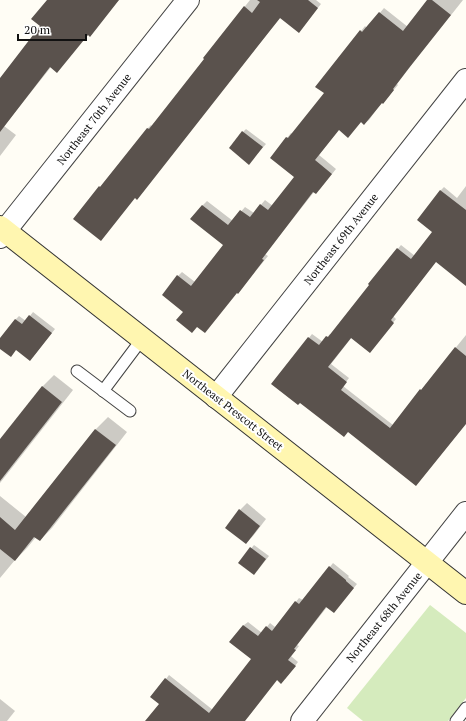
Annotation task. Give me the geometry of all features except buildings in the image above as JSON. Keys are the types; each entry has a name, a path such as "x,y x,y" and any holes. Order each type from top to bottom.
{"street":[{"name":"Northeast 70th Avenue","path":"2,232 188,0"},
{"name":"Northeast 69th Avenue","path":"216,397 466,80"},
{"name":"Northeast Prescott Street","path":"2,232 142,339 466,593"},
{"name":"Northeast 68th Avenue","path":"302,721 466,513"}],"lane":[{"path":"103,390 142,339"},
{"path":"76,371 130,411"},
{"path":"456,721 466,708"}],"green space":[{"path":"430,605 466,633 466,698 448,721 363,721 347,708"}]}
